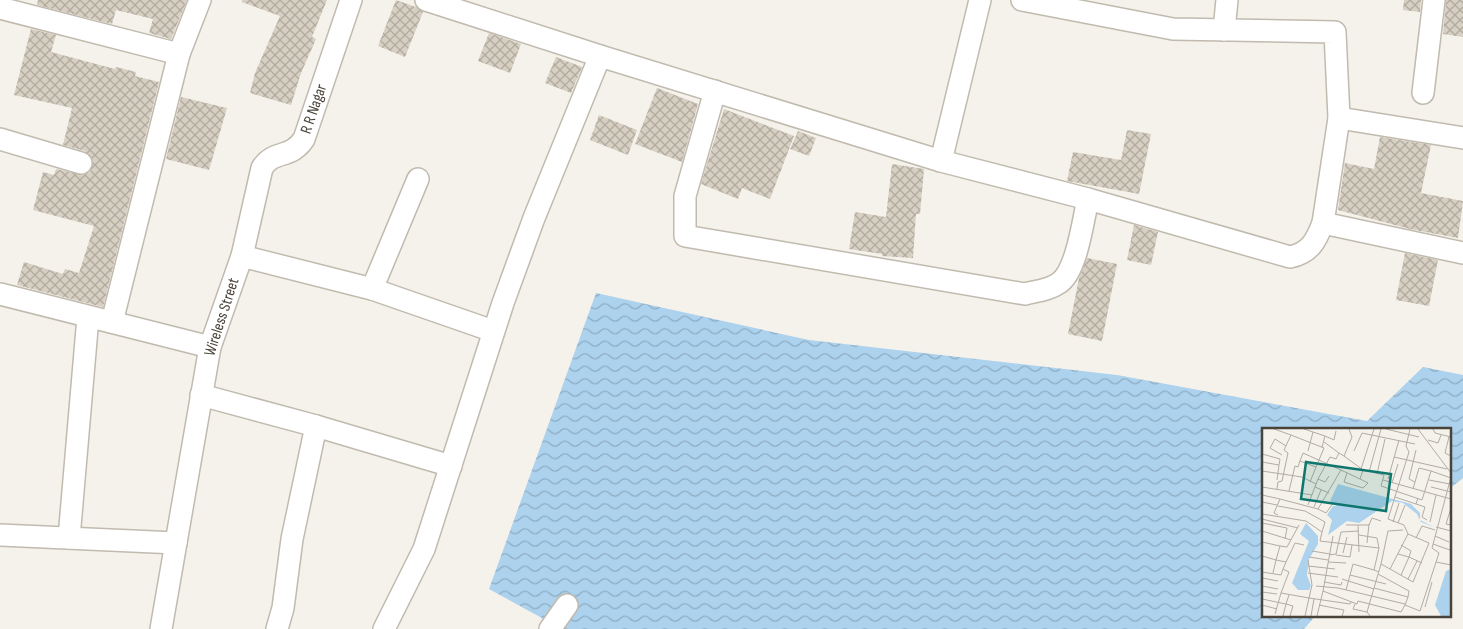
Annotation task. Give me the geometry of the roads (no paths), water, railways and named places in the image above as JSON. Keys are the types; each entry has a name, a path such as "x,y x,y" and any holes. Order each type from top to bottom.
{"street":[{"path":"112,322 180,54 200,0"},
{"name":"R R Nagar","path":"242,256 262,168 266,160 292,152 304,139 351,0"},
{"path":"426,0 600,56 941,161 1088,198 1290,257 1300,255 1314,246 1323,223 1339,118 1335,32 1174,29 1081,6 1022,0"},
{"path":"941,161 980,0"},
{"path":"1224,30 1227,0"},
{"path":"1423,93 1434,0"},
{"path":"0,8 180,54"},
{"path":"384,629 424,549 493,331 534,218 600,56"},
{"path":"715,91 685,196 685,236 1025,294 1047,289 1061,282 1073,264 1088,198"},
{"path":"1339,118 1463,138"},
{"path":"0,139 81,163"},
{"path":"372,289 418,179"},
{"path":"1323,223 1463,253"},
{"name":"Wireless Street","path":"162,629 210,348 242,256 372,289 493,331"},
{"path":"0,294 210,348"},
{"path":"69,538 88,316"},
{"path":"201,395 316,426 450,466"},
{"path":"277,629 283,608 292,539 316,426"},
{"path":"0,535 176,543"},
{"path":"550,629 567,605"}],"water":[{"path":"596,293 809,340 1117,375 1367,421 1423,367 1463,375 1463,478 1450,488 1450,428 1262,428 1262,616 1315,616 1304,629 562,629 489,589"}]}
